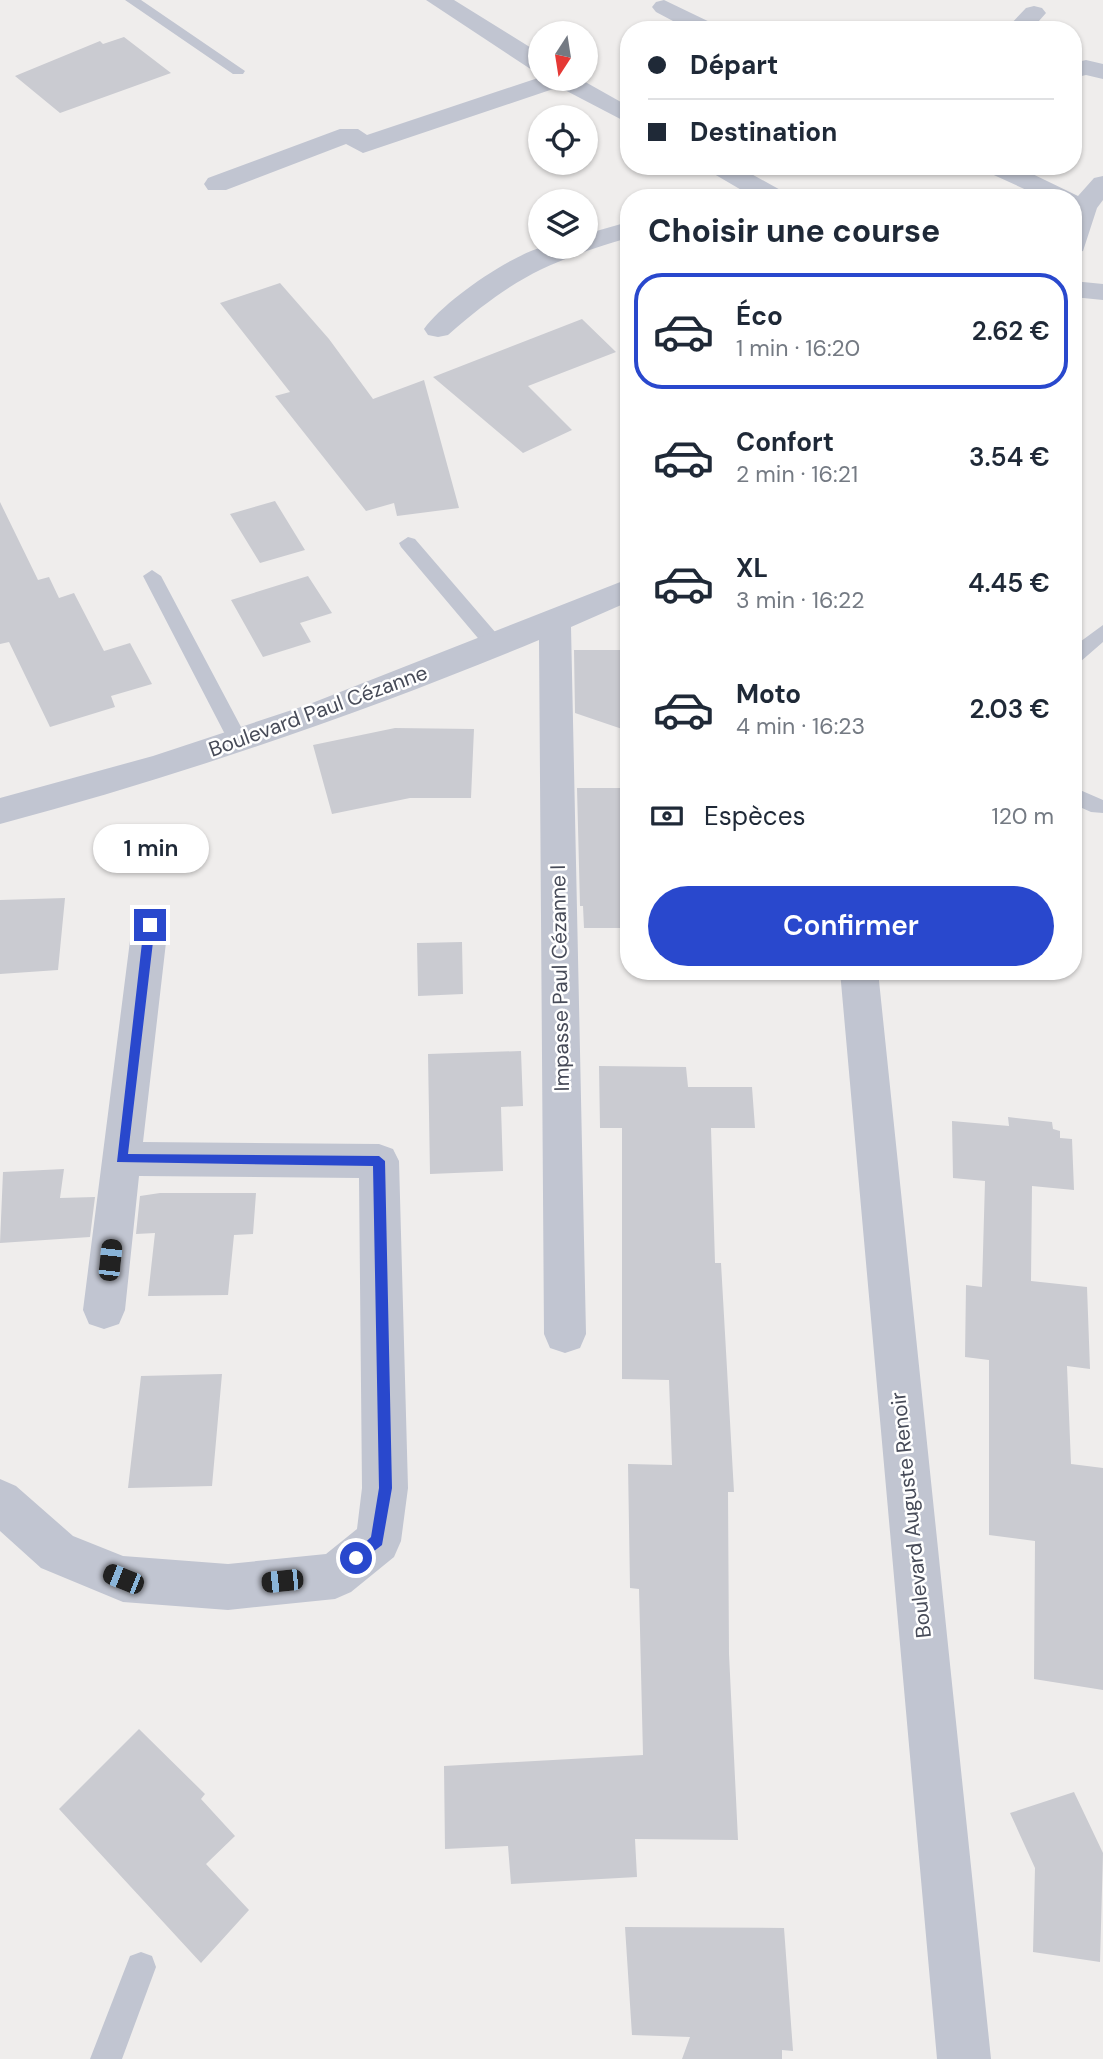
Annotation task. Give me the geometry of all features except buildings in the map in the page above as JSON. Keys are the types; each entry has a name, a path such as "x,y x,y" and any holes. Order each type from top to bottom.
{"street":[{"path":"438,0 528,57"},
{"path":"664,7 691,21"},
{"path":"1082,68 1103,72"},
{"path":"217,184 349,134 363,145 528,90"},
{"path":"583,91 620,112"},
{"path":"734,175 759,189"},
{"path":"1014,175 1046,189"},
{"path":"1082,196 1103,184"},
{"path":"598,239 620,232"},
{"path":"438,330 496,278 531,259"},
{"path":"1082,290 1103,292"},
{"name":"Boulevard Paul Cézanne","path":"1,809 239,743 495,645 620,593"},
{"name":"Impasse Paul Cézanne I","path":"555,621 565,1334"},
{"path":"104,1310 150,925"},
{"name":"Boulevard Auguste Renoir","path":"860,980 964,2059"},
{"path":"0,1501 58,1552 123,1579 228,1587 335,1576 378,1541 385,1488 379,1161 121,1159"}],"lane":[{"path":"132,0 238,71"},
{"path":"408,543 495,645"},
{"path":"152,576 239,743"},
{"path":"1082,650 1103,632"},
{"path":"1082,799 1098,807"},
{"path":"106,2059 141,1967"}],"route":[{"path":"150,925 121,1159 379,1161 385,1488 378,1541 356,1558"}]}
